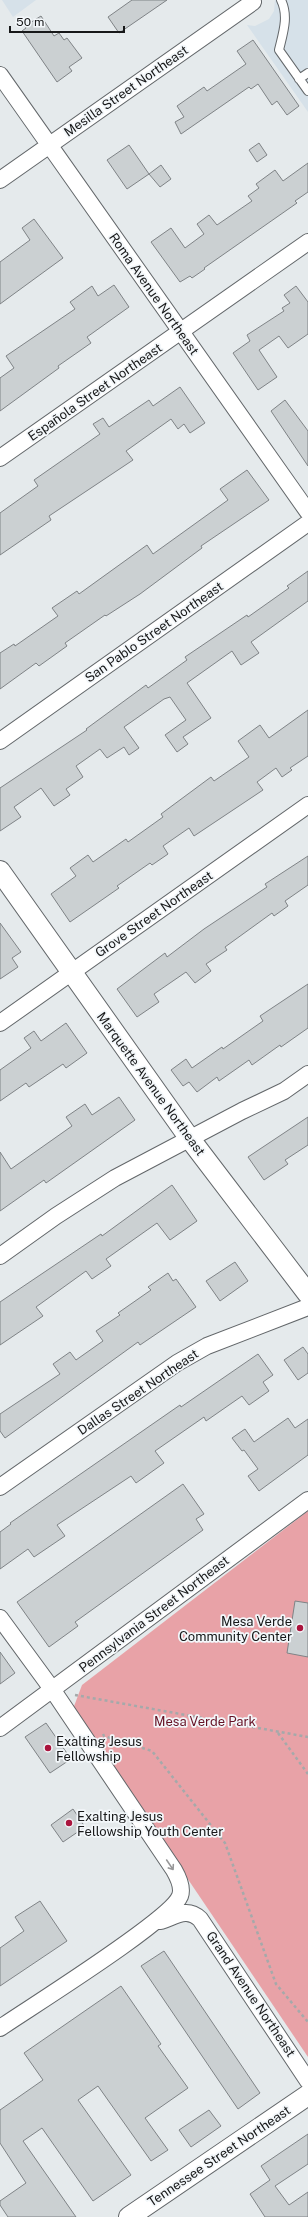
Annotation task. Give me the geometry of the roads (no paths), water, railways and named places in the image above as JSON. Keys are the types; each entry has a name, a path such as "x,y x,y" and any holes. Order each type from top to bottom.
{"street":[{"name":"Mesilla Street Northeast","path":"0,180 253,2"},
{"name":"Roma Avenue Northeast","path":"0,75 48,146 181,331 308,512"},
{"name":"Española Street Northeast","path":"0,458 308,242"},
{"name":"San Pablo Street Northeast","path":"0,741 308,523"},
{"name":"Grove Street Northeast","path":"0,1023 308,805"},
{"name":"Marquette Avenue Northeast","path":"0,871 190,1139 308,1294"},
{"path":"0,1256 56,1216 116,1178 284,1091 308,1074"},
{"name":"Dallas Street Northeast","path":"0,1488 177,1363 207,1346 308,1307"},
{"name":"Pennsylvania Street Northeast","path":"0,1728 308,1500"},
{"path":"0,1618 52,1689 174,1870 180,1886 180,1896 177,1901 152,1925 0,2028"},
{"name":"Grand Avenue Northeast","path":"152,1925 183,1912 195,1914 206,1927 308,2081"},
{"name":"Tennessee Street Northeast","path":"129,2217 308,2094"}],"lane":[{"path":"280,0 284,6 285,22 279,50 308,91"},
{"path":"299,79 308,73"}],"place":[{"name":"Mesa Verde Community Center","path":"300,1628"},
{"name":"Exalting Jesus Fellowship","path":"48,1748"},
{"name":"Exalting Jesus Fellowship Youth Center","path":"69,1823"}],"park label":[{"name":"Mesa Verde Park","path":"205,1721"}]}
